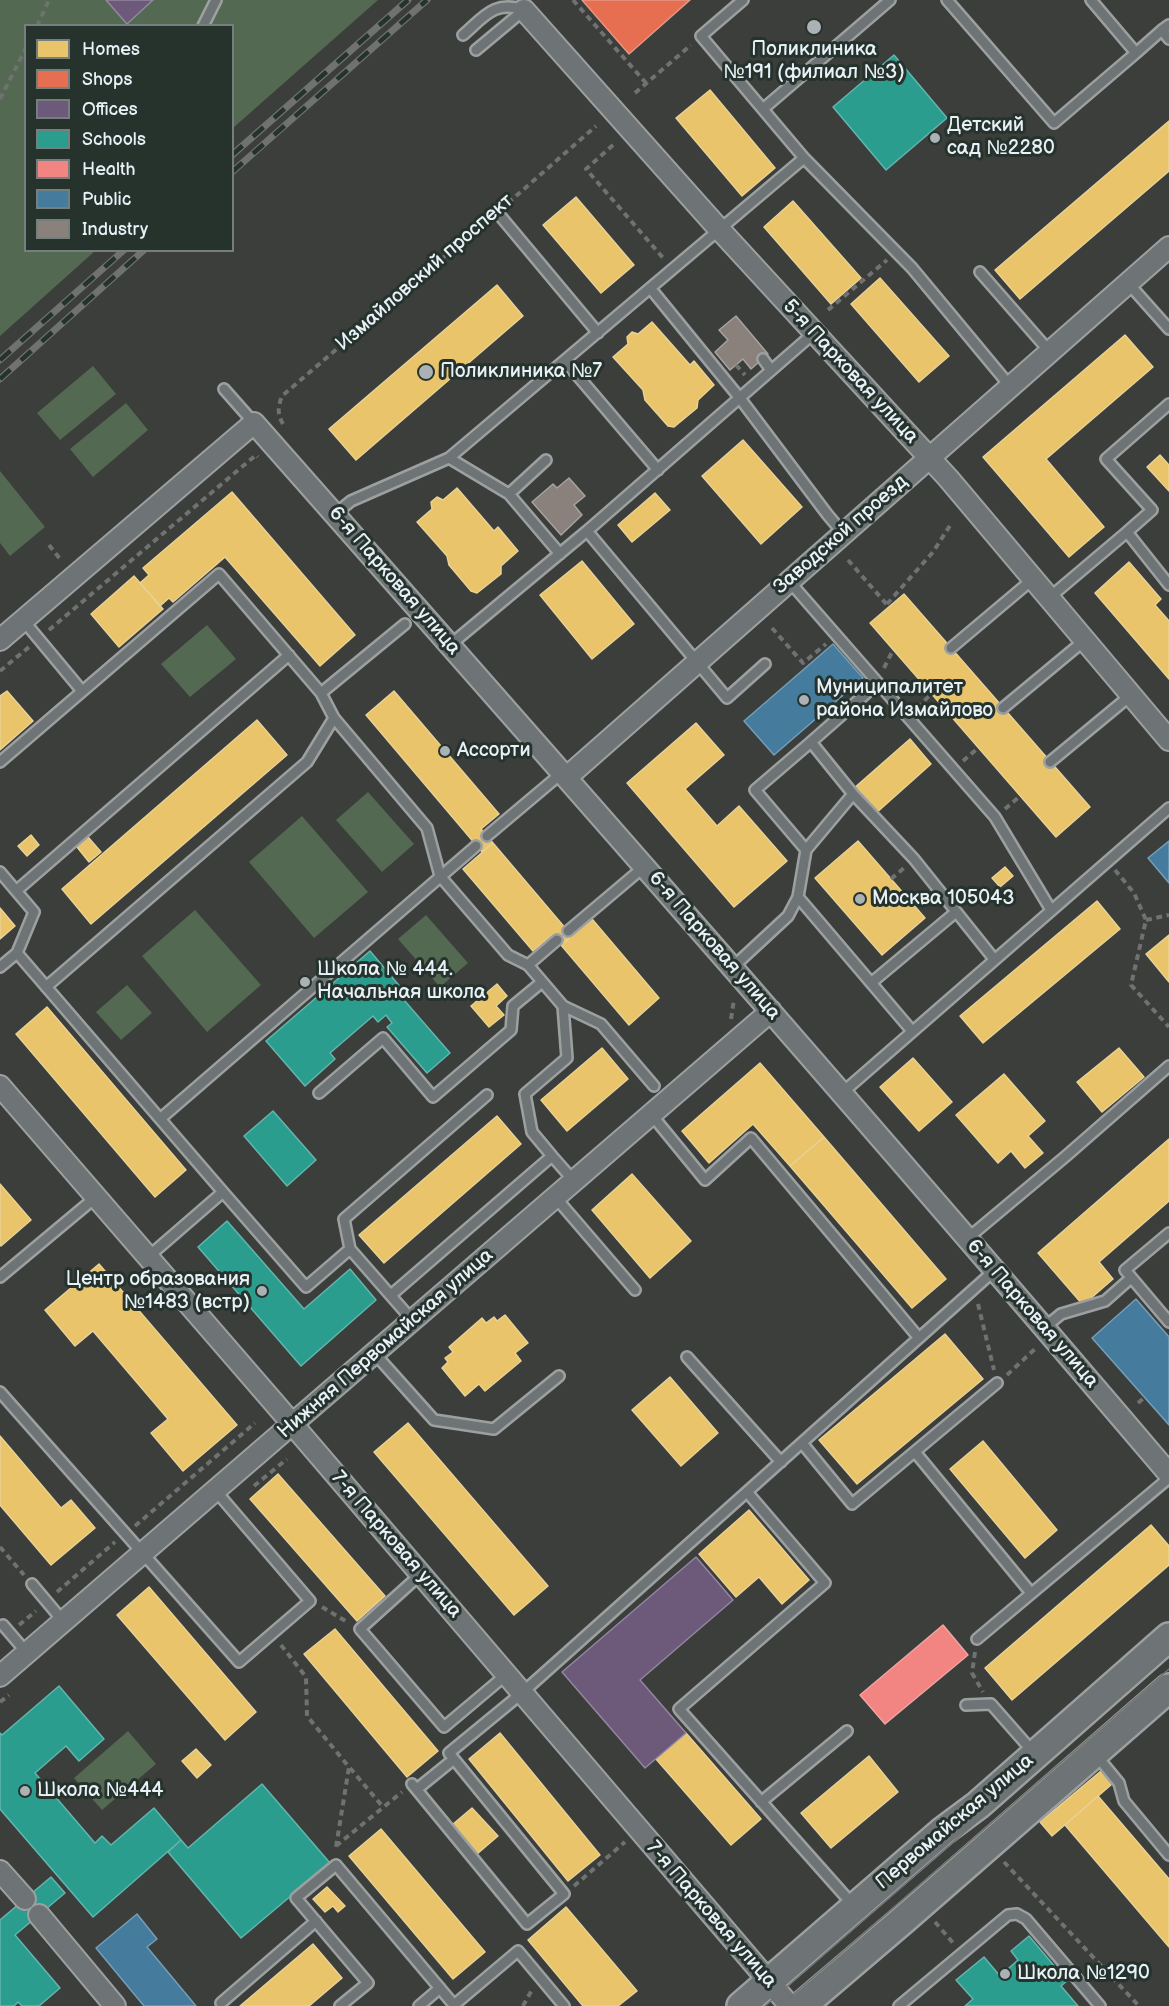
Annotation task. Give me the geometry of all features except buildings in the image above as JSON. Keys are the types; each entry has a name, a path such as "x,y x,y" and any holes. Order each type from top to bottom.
{"main road":[{"name":"Первомайская улица","path":"741,2006 1035,1755 1169,1637"},
{"name":"Первомайская улица","path":"802,2006 1094,1753 1167,1694"}],"street":[{"name":"5-я Парковая улица","path":"524,10 719,229 929,457 1169,740"},
{"name":"Заводской проезд","path":"565,774 696,663 1169,247"},
{"name":"6-я Парковая улица","path":"254,423 733,967 995,1270 1169,1476"},
{"path":"0,640 254,423"},
{"name":"Нижняя Первомайская улица","path":"0,1676 771,1011"},
{"name":"7-я Парковая улица","path":"0,1086 790,2006"},
{"path":"0,1871 25,1899"},
{"path":"39,1915 115,2006"}],"lane":[{"path":"204,24 216,0"},
{"path":"743,0 701,36 804,158 912,268 1010,386"},
{"path":"763,109 890,0"},
{"path":"947,0 1054,123 1165,28 1169,39"},
{"path":"1091,0 1136,53"},
{"path":"463,35 495,8 513,6 524,10"},
{"path":"476,50 524,10"},
{"path":"335,514 351,501 449,458 804,158"},
{"path":"496,212 598,333"},
{"path":"980,272 1050,352"},
{"path":"1128,283 1169,329"},
{"path":"651,288 843,532"},
{"path":"450,645 587,531 814,333"},
{"path":"763,359 771,370"},
{"path":"565,361 658,470"},
{"path":"224,389 254,423"},
{"path":"1049,598 1152,510 1106,459 1169,404"},
{"path":"449,458 509,494 560,554"},
{"path":"509,494 546,460"},
{"path":"587,531 727,698 765,664"},
{"path":"1127,532 1169,585"},
{"path":"0,762 219,574 290,655 321,693 333,718 427,828 440,876 508,955 528,965 563,1006 601,1024 654,1086"},
{"path":"951,648 1033,579"},
{"path":"789,581 995,817 1051,910"},
{"path":"23,620 82,691"},
{"path":"321,693 405,624"},
{"path":"1003,708 1085,640"},
{"path":"16,891 290,655"},
{"path":"806,850 755,790 878,682"},
{"path":"1050,762 1131,695"},
{"path":"46,987 308,762 333,718"},
{"path":"811,742 853,794 914,859 994,959"},
{"path":"487,836 565,774"},
{"path":"733,967 788,916 798,897 806,850 853,794"},
{"path":"842,1093 1169,808"},
{"path":"160,1119 476,846"},
{"path":"568,931 645,866"},
{"path":"0,872 34,912 17,953 0,967"},
{"path":"798,897 912,1031"},
{"path":"871,983 956,912"},
{"path":"528,965 557,940"},
{"path":"17,953 306,1287 350,1249"},
{"path":"319,1093 382,1038 434,1097 511,1030 513,1005 542,982"},
{"path":"563,1006 567,1058 525,1094 532,1132 574,1182"},
{"path":"968,1239 1169,1066"},
{"path":"413,1321 350,1249 344,1219 488,1095"},
{"path":"651,1114 705,1180 752,1138 919,1338"},
{"path":"391,1295 552,1156"},
{"path":"148,1257 223,1192"},
{"path":"0,1277 96,1197"},
{"path":"556,1198 634,1290"},
{"path":"1169,1233 1125,1270 1169,1322"},
{"path":"454,1759 415,1786 527,1924 564,1894 454,1759 449,1753 522,1693 995,1270"},
{"path":"1047,1331 1061,1314 1105,1301 1131,1278"},
{"path":"375,1354 434,1420 494,1429 559,1376"},
{"path":"687,1357 780,1462"},
{"path":"802,1443 852,1504 997,1383"},
{"path":"0,1392 238,1662 310,1601 215,1490"},
{"path":"915,1452 1031,1593"},
{"path":"977,1639 1169,1476"},
{"path":"747,1492 825,1583 679,1709 855,1907"},
{"path":"421,1574 360,1629 444,1727 507,1674"},
{"path":"32,1584 63,1621"},
{"path":"3,1625 27,1653"},
{"path":"966,1705 991,1704 1035,1755"},
{"path":"761,1802 847,1731"},
{"path":"1094,1753 1119,1783 1124,1801 1169,1855"},
{"path":"340,2006 368,1983 296,1898 336,1865 454,2005 518,1952 564,2006"},
{"path":"899,2006 1008,1915 1017,1914 1026,1919 1100,2006"},
{"path":"221,2003 316,1921"},
{"path":"419,2006 440,1988"}],"path":[{"path":"38,24 49,0"},
{"path":"573,0 646,83"},
{"path":"635,93 701,36"},
{"path":"0,99 24,52"},
{"name":"Измайловский проспект","path":"287,429 279,417 278,409 282,396 596,126"},
{"path":"613,145 586,169 673,270"},
{"path":"828,310 896,252"},
{"path":"0,671 256,455"},
{"path":"848,561 888,606 933,552 951,524"},
{"path":"49,545 61,560"},
{"path":"772,628 803,663 836,635"},
{"path":"1107,861 1134,893 1146,920 1131,985 1169,1027"},
{"path":"1146,920 1169,915"},
{"path":"974,1288 997,1383"},
{"path":"997,1383 1047,1331"},
{"path":"1138,1403 1144,1397"},
{"path":"0,1547 32,1584"},
{"path":"310,1601 360,1629"},
{"path":"272,1634 306,1677 307,1716 383,1807"},
{"path":"977,1639 972,1673 991,1704"},
{"path":"336,1865 336,1847 349,1767"},
{"path":"336,1847 383,1807 415,1786"},
{"path":"564,1894 639,1831"},
{"path":"998,1855 1139,2006"},
{"path":"929,1915 961,1953"}],"green space":[{"path":"0,0 378,0 234,127 234,24 24,24 24,252 94,252 0,336"},
{"path":"93,366 116,394 60,440 37,413"},
{"path":"126,403 148,430 93,477 70,449"},
{"path":"0,471 45,527 10,556 0,543"},
{"path":"207,625 236,659 190,697 161,664"},
{"path":"368,792 414,844 382,872 336,820"},
{"path":"302,816 368,892 314,938 249,862"},
{"path":"195,910 261,985 207,1032 142,956"},
{"path":"426,915 468,963 440,987 398,939"},
{"path":"127,985 152,1013 121,1040 96,1012"},
{"path":"128,1731 156,1764 102,1810 74,1778"}],"tram line":[{"path":"765,2006 1169,1654"},
{"path":"780,2006 1169,1669"}],"railway":[{"path":"234,153 408,0"},
{"path":"234,170 427,0"},
{"path":"0,360 122,252"},
{"path":"0,379 142,252"}],"place":[{"name":"Поликлиника №191 (филиал №3)","path":"814,27"},
{"name":"Детский сад №2280","path":"935,138"},
{"name":"Поликлиника №7","path":"426,372"},
{"name":"Муниципалитет района Измайлово","path":"804,700"},
{"name":"Ассорти","path":"445,751"},
{"name":"Москва 105043","path":"860,899"},
{"name":"Школа № 444. Начальная школа","path":"305,982"},
{"name":"Центр образования №1483 (встр)","path":"262,1291"},
{"name":"Школа №444","path":"25,1791"},
{"name":"Школа №1290","path":"1005,1974"}]}
